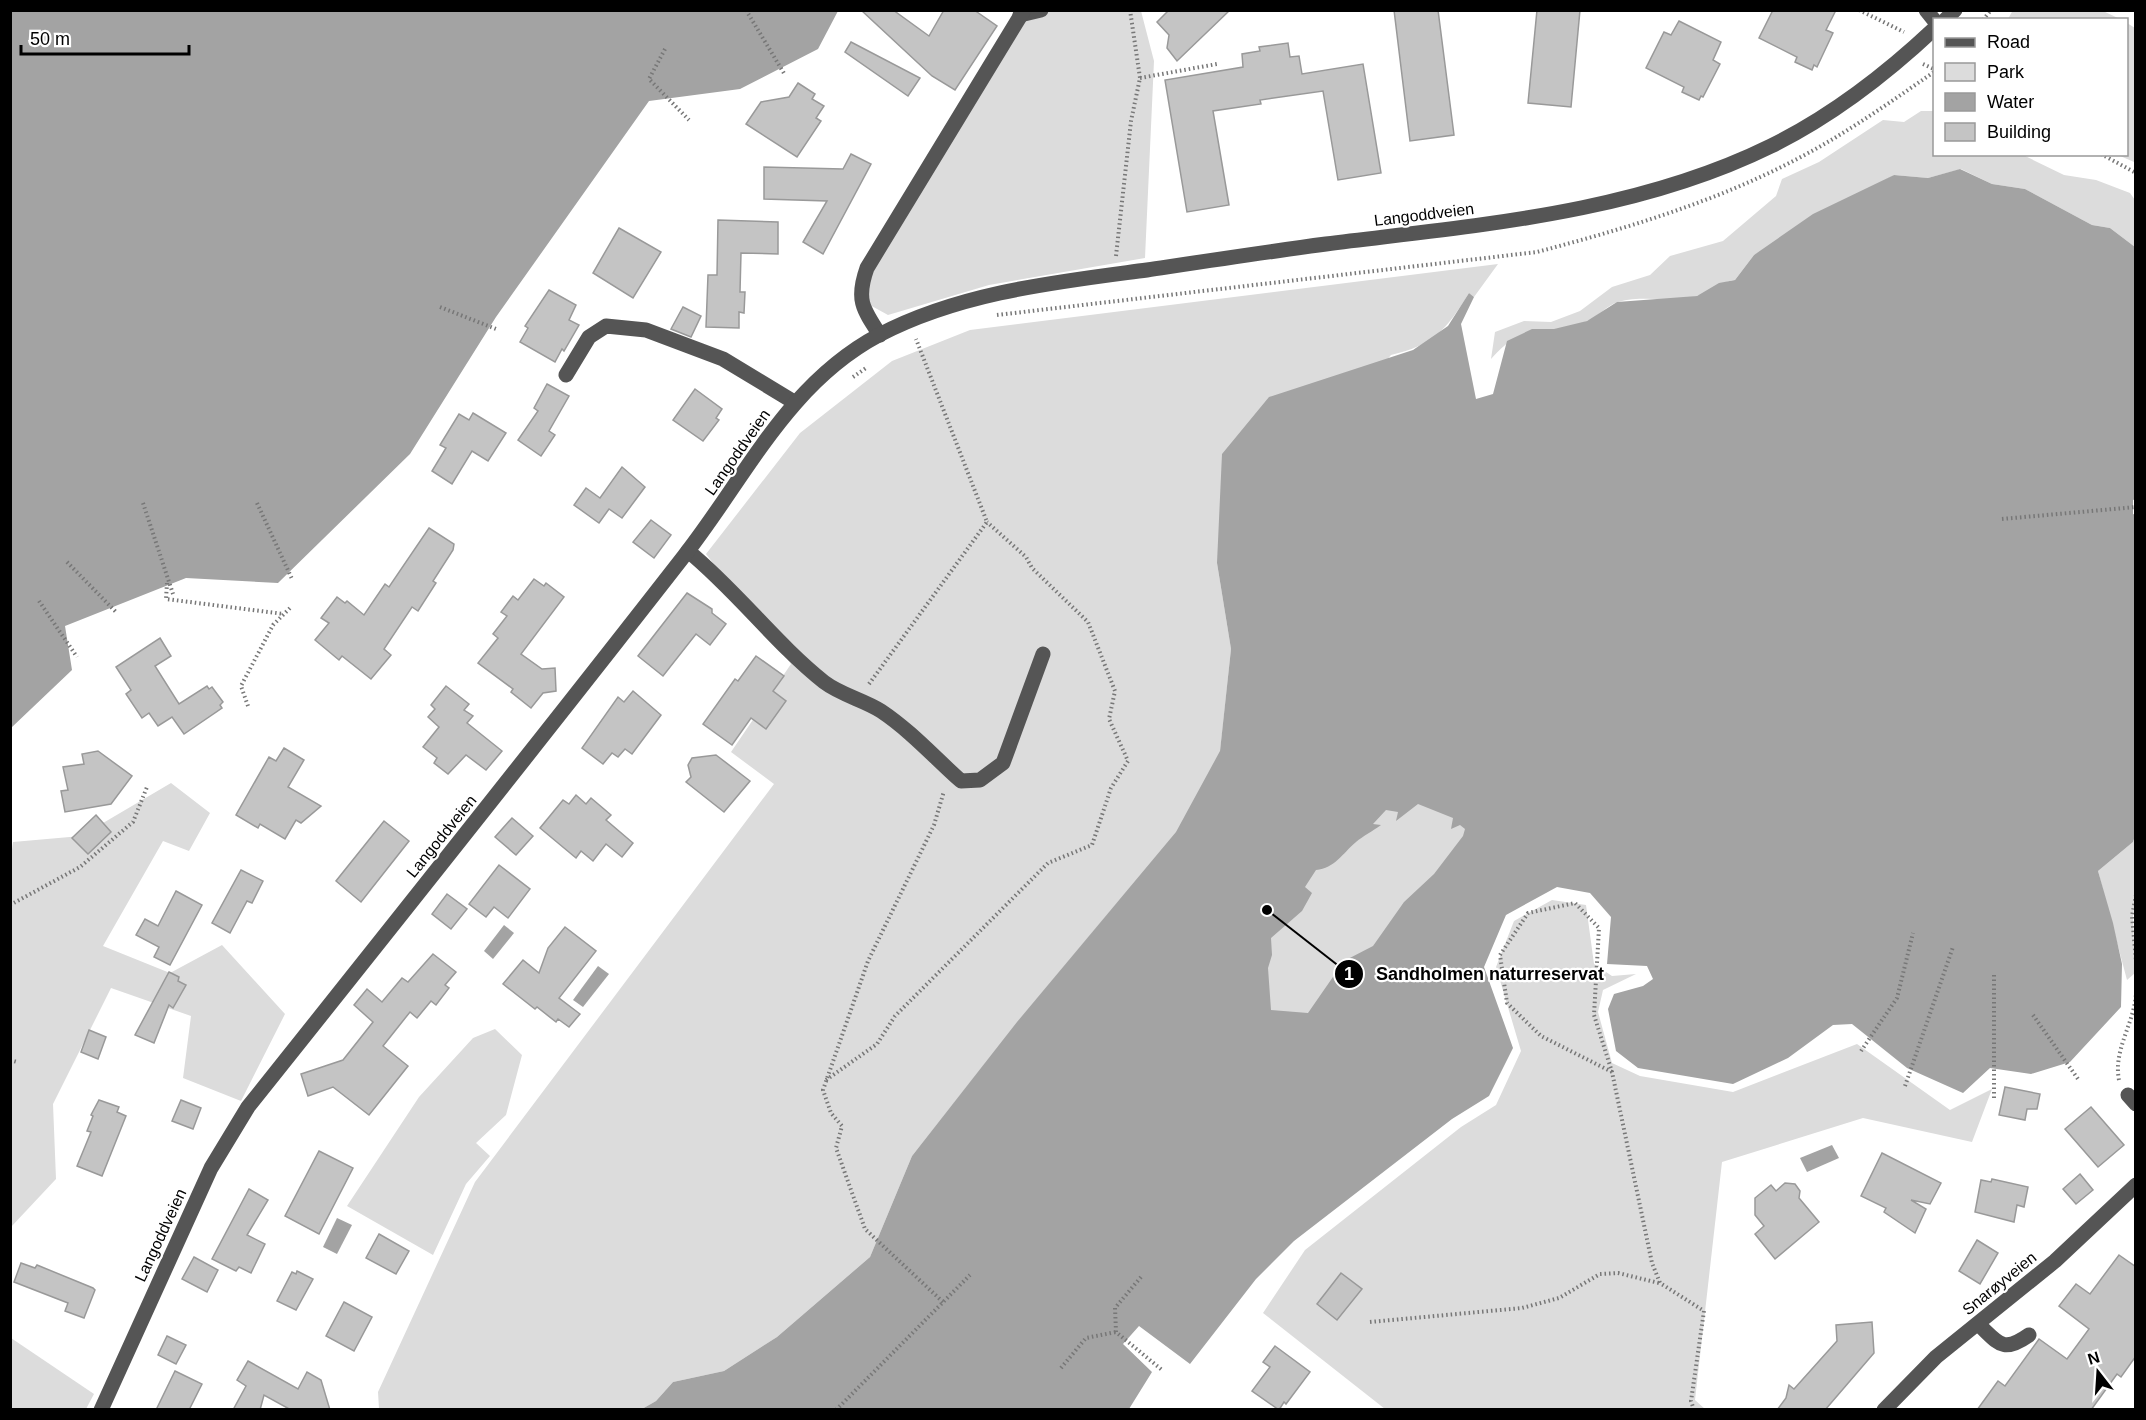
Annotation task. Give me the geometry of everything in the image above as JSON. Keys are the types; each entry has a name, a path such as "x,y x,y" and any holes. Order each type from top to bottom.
{"street":[{"path":"880,335 860,300 861,286 867,268 1022,13 1041,10"},
{"name":"Langoddveien","path":"101,1410 211,1168 248,1107 688,551 794,402 820,375 880,335 922,317 995,294 1127,272 1326,244 1452,230 1575,210 1711,172 1771,146 1857,94 1933,31"},
{"path":"566,375 589,338 606,326 646,330 723,359 794,402"},
{"path":"688,551 709,568 772,636 826,683 881,711 925,745 961,781 980,780 1003,763 1043,654"},
{"name":"Snarøyveien","path":"1884,1410 1936,1358 2055,1260 2136,1185"},
{"path":"1978,1324 2001,1345 2007,1347 2013,1347 2029,1335"}],"path":[{"path":"746,10 785,75"},
{"path":"1127,272 1114,254 1131,121 1140,78 1130,10"},
{"path":"1859,10 1904,32"},
{"path":"664,49 649,79 689,120"},
{"path":"1140,78 1217,64"},
{"path":"2104,156 2136,172"},
{"path":"995,316 1127,299"},
{"path":"440,307 496,329"},
{"path":"907,344 923,335"},
{"path":"826,1080 877,1044 895,1016 1048,862 1092,845 1111,788 1128,761 1109,719 1114,691 1088,622 1032,568 1026,557 987,522 916,339"},
{"path":"846,382 872,363"},
{"path":"143,503 173,594"},
{"path":"257,503 292,579"},
{"path":"2002,519 2136,507"},
{"path":"858,699 987,522"},
{"path":"67,562 116,612"},
{"path":"167,583 166,599 284,614"},
{"path":"39,601 76,657"},
{"path":"248,706 242,686 273,625 292,606"},
{"path":"943,1302 866,1229 836,1148 842,1126 831,1113 823,1090 868,961 934,825 950,771"},
{"path":"10,905 80,867 133,822 147,788"},
{"path":"2136,894 2133,916 2136,961"},
{"path":"1612,1072 1541,1036 1507,1003 1500,955 1528,913 1575,903 1599,928 1594,1015 1612,1072 1652,1263 1660,1284"},
{"path":"1861,1051 1897,998 1913,933"},
{"path":"1905,1086 1953,947"},
{"path":"1994,975 1994,1098"},
{"path":"2132,1099 2118,1079 2117,1071 2119,1053 2135,1012 2136,994"},
{"path":"2033,1015 2078,1079"},
{"path":"10,1060 17,1062"},
{"path":"1370,1322 1522,1308 1559,1298 1600,1274 1618,1273 1660,1284 1704,1311 1691,1401 1694,1410"},
{"path":"836,1410 970,1275"},
{"path":"1141,1277 1115,1308 1116,1332 1162,1371"},
{"path":"1062,1368 1086,1338 1116,1332"}],"green space":[{"path":"1041,10 1141,11 1154,61 1145,258 989,285 888,315 868,304 867,268 1020,15"},
{"path":"2013,10 2103,11 2118,18 2009,18"},
{"path":"2128,24 2135,28 2134,162 2120,156 2128,156"},
{"path":"1921,111 1933,111 1933,156 2025,156 2064,175 2096,180 2130,193 2135,200 2135,247 2110,228 2092,225 2025,189 1992,184 1961,169 1928,178 1894,175 1754,255 1735,280 1687,298 1637,299 1618,302 1587,321 1516,337 1491,359 1495,332 1524,321 1551,322 1580,311 1612,287 1650,275 1670,256 1723,241 1776,196 1782,179 1819,162 1883,120 1904,122"},
{"path":"1498,264 1474,297 1469,293 1438,334 1418,346 1391,355 1217,563 1231,649 1220,752 1579,717 1211,1158 1117,903 1017,1023 912,1156 870,1257 777,1337 724,1371 673,1382 656,1401 642,1409 379,1409 378,1392 475,1182 774,784 731,752 791,664 706,554 800,433 892,361 970,330"},
{"path":"171,783 210,813 189,851 163,841 103,946 170,973 222,945 285,1014 241,1101 183,1078 191,1016 111,988 53,1104 56,1179 11,1227 10,864 13,842 81,836"},
{"path":"2135,836 2136,895 2133,916 2135,973 2127,980 2098,871 2133,842"},
{"path":"1552,900 1586,905 1594,964 1612,976 1636,974 1603,990 1598,1012 1612,1063 1640,1076 1733,1092 1857,1044 1950,1110 1992,1089 1972,1142 1863,1118 1722,1162 1695,1400 1705,1409 1385,1409 1263,1313 1305,1250 1461,1127 1496,1105 1521,1051 1496,967 1514,921"},
{"path":"495,1029 522,1055 506,1115 476,1143 490,1156 466,1184 433,1255 347,1206 419,1097 473,1038"},
{"path":"11,1338 94,1394 86,1409 11,1409"}],"water":[{"path":"11,10 838,11 818,49 740,89 649,101 496,317 410,454 278,583 186,578 65,626 72,670 11,728"},
{"path":"1960,169 1992,184 2025,189 2092,225 2110,228 2135,247 2136,499 2133,500 2133,514 2136,515 2135,836 2133,842 2098,871 2122,964 2121,1007 2070,1062 2031,1074 1990,1068 1963,1093 1907,1068 1852,1024 1833,1025 1788,1058 1733,1084 1638,1068 1616,1051 1608,1009 1614,994 1643,986 1653,979 1647,966 1607,964 1611,917 1590,893 1557,887 1506,915 1484,967 1513,1048 1489,1096 1452,1119 1294,1241 1256,1279 1190,1364 1139,1326 1123,1344 1152,1372 1129,1409 642,1409 656,1401 673,1382 724,1371 777,1337 870,1257 912,1156 1017,1022 1176,832 1220,751 1231,649 1217,563 1222,454 1269,397 1413,350 1448,326 1469,293 1474,297 1461,324 1476,399 1493,394 1507,341 1532,329 1554,329 1587,321 1617,302 1697,296 1719,283 1735,280 1754,255 1813,214 1894,175 1928,178","holes":["1418,804 1453,818 1451,829 1460,825 1465,829 1463,836 1434,874 1404,902 1373,946 1344,961 1308,1013 1271,1010 1268,968 1272,955 1271,938 1302,911 1312,893 1305,887 1316,870 1323,869 1338,860 1356,842 1381,825 1373,824 1386,810 1398,812 1396,821"]},
{"path":"504,925 514,933 493,959 484,951"},
{"path":"598,966 609,974 583,1007 573,1000"},
{"path":"1832,1145 1839,1158 1807,1172 1800,1158"},
{"path":"337,1218 352,1225 337,1254 323,1247"}],"building":[{"path":"861,10 893,10 929,36 944,10 974,10 997,26 955,90 932,76"},
{"path":"1169,10 1230,10 1177,61 1167,48 1169,35 1157,22"},
{"path":"1394,10 1438,10 1454,135 1410,141"},
{"path":"1537,10 1580,10 1571,107 1528,103"},
{"path":"1773,10 1836,10 1826,30 1833,33 1817,67 1814,65 1812,70 1795,62 1797,57 1759,38"},
{"path":"1679,21 1721,42 1713,60 1720,64 1703,97 1701,96 1699,100 1682,92 1684,87 1646,68 1664,32 1671,35"},
{"path":"851,42 920,78 908,96 845,52"},
{"path":"1288,43 1290,57 1299,56 1302,74 1363,64 1381,173 1338,180 1323,91 1260,100 1261,104 1213,111 1229,205 1187,212 1165,80 1243,67 1242,54 1260,51 1259,47"},
{"path":"798,83 815,94 812,99 824,106 816,118 821,121 797,157 746,124 761,102 789,97"},
{"path":"851,154 871,164 823,254 803,242 827,201 764,199 764,167 843,169"},
{"path":"718,220 778,222 778,254 741,253 740,292 745,292 744,313 739,312 739,328 706,327 708,275 717,275"},
{"path":"619,228 661,252 633,298 593,273"},
{"path":"549,290 576,305 569,320 579,325 555,362 520,342 528,328 525,326"},
{"path":"683,307 701,316 691,337 671,329"},
{"path":"547,384 569,396 549,431 555,435 541,456 518,440 538,411 534,408"},
{"path":"695,389 722,409 716,418 719,420 703,441 673,420"},
{"path":"473,413 506,433 488,461 472,451 452,484 432,471 446,448 440,445 459,414 469,420"},
{"path":"622,467 645,487 622,518 609,509 599,523 574,505 586,488 600,498"},
{"path":"651,520 671,535 654,558 633,542"},
{"path":"429,528 454,544 453,550 433,581 436,583 418,611 412,607 384,649 391,655 371,679 342,656 339,660 315,640 329,623 321,618 337,597 345,603 347,601 364,615 385,584 389,587"},
{"path":"534,579 544,586 546,583 564,597 521,654 542,669 555,668 556,691 543,693 531,708 511,692 513,689 478,663 498,638 493,634 507,616 501,612 513,596 518,600"},
{"path":"687,593 712,609 712,613 726,624 710,645 696,634 663,676 638,656"},
{"path":"160,638 171,656 155,666 179,704 207,686 209,689 212,687 223,702 220,705 222,708 184,734 172,717 158,726 149,713 142,718 126,694 131,690 116,667"},
{"path":"756,656 784,676 773,691 786,701 766,729 751,718 732,745 703,724 735,679 738,681"},
{"path":"446,686 469,704 464,710 473,716 467,723 502,751 486,770 466,755 448,774 434,763 437,758 423,747 439,727 428,717 435,709 431,705"},
{"path":"633,691 661,715 632,754 625,749 618,757 612,753 603,764 582,748 618,697 624,702"},
{"path":"284,748 304,760 288,787 321,806 301,823 296,820 285,839 260,824 258,828 236,815 269,757 276,761"},
{"path":"98,751 132,776 111,804 65,812 61,791 68,790 63,767 84,764 82,754"},
{"path":"716,755 750,781 724,812 686,782 691,777 688,765 692,758"},
{"path":"576,795 586,804 591,798 611,815 606,820 633,843 622,857 606,844 593,861 581,851 576,858 540,828 563,800 569,804"},
{"path":"96,815 111,832 88,854 72,838"},
{"path":"512,818 533,836 516,855 495,837"},
{"path":"384,821 409,841 361,902 336,881"},
{"path":"499,865 530,889 508,918 494,907 486,917 469,904"},
{"path":"241,870 263,881 252,903 247,901 230,933 212,923"},
{"path":"176,891 202,905 170,965 154,957 159,947 136,935 145,919 158,926"},
{"path":"447,894 467,909 451,929 432,914"},
{"path":"565,927 596,951 559,998 580,1014 569,1027 558,1019 556,1022 537,1007 535,1009 503,984 523,960 539,973 548,948"},
{"path":"433,954 456,972 445,985 449,988 436,1005 431,1001 417,1018 410,1012 383,1046 408,1066 369,1115 333,1087 308,1096 301,1074 343,1060 373,1022 354,1005 367,989 382,1002 402,978 408,982"},
{"path":"169,972 179,977 178,981 186,985 173,1008 169,1005 154,1043 135,1035"},
{"path":"89,1030 106,1037 98,1059 81,1052"},
{"path":"2005,1087 2040,1094 2037,1109 2027,1109 2025,1120 1999,1115"},
{"path":"99,1100 119,1107 117,1112 126,1116 102,1176 77,1166 91,1132 87,1131 93,1116 91,1115"},
{"path":"181,1100 201,1108 193,1129 172,1121"},
{"path":"2091,1107 2124,1145 2098,1167 2065,1129"},
{"path":"319,1151 353,1168 319,1234 285,1216"},
{"path":"1882,1153 1941,1183 1930,1204 1911,1200 1926,1209 1915,1233 1884,1212 1886,1208 1861,1196"},
{"path":"2080,1174 2093,1190 2076,1204 2063,1189"},
{"path":"1992,1179 2028,1187 2024,1207 2017,1205 2014,1222 1975,1212 1981,1180 1991,1182"},
{"path":"1785,1183 1795,1184 1800,1191 1799,1198 1819,1222 1775,1259 1755,1234 1764,1226 1755,1215 1755,1198 1771,1185 1776,1191"},
{"path":"249,1189 268,1200 247,1235 265,1244 251,1273 239,1267 236,1271 212,1259"},
{"path":"379,1234 409,1251 396,1274 366,1258"},
{"path":"1977,1240 1998,1253 1980,1284 1959,1271"},
{"path":"2119,1255 2136,1267 2136,1356 2121,1377 2117,1374 2091,1410 1977,1410 1998,1381 2005,1386 2039,1339 2067,1359 2089,1329 2059,1306 2076,1284 2090,1294"},
{"path":"194,1257 218,1270 207,1292 182,1279"},
{"path":"21,1263 35,1268 37,1265 93,1288 95,1290 84,1318 65,1311 68,1303 14,1282"},
{"path":"297,1271 313,1279 296,1310 277,1301 292,1272 296,1274"},
{"path":"1341,1273 1362,1289 1337,1320 1317,1304"},
{"path":"344,1302 372,1317 354,1351 326,1336"},
{"path":"1872,1322 1874,1353 1825,1410 1777,1410 1786,1398 1789,1385 1794,1389 1837,1341 1836,1325"},
{"path":"167,1336 186,1345 176,1364 158,1355"},
{"path":"1275,1346 1310,1372 1279,1410 1252,1391 1270,1367 1263,1362"},
{"path":"248,1361 298,1389 307,1372 321,1380 330,1410 291,1410 264,1395 260,1410 233,1410 246,1386 237,1380"},
{"path":"175,1371 202,1384 189,1410 156,1410"}],"place":[{"name":"Sandholmen naturreservat","path":"1267,910"}]}
